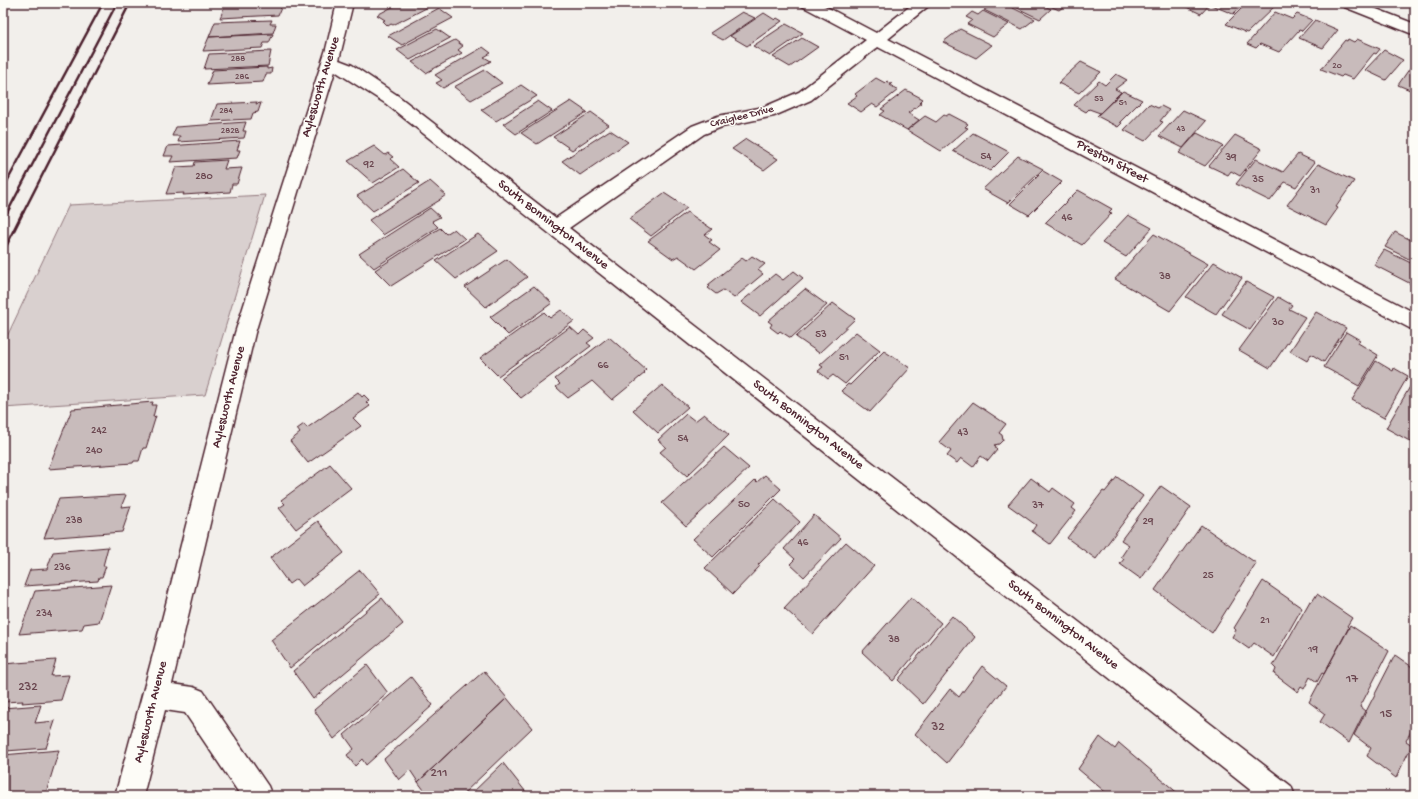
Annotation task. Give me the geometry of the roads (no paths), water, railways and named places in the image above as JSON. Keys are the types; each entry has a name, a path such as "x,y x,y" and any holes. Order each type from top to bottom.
{"street":[{"name":"Aylesworth Avenue","path":"129,796 154,695 170,640 245,333 330,62 345,3"},
{"name":"Preston Street","path":"807,3 877,38 1415,323"},
{"name":"Craiglee Drive","path":"557,227 698,130 718,122 768,112 805,96 877,38 924,3"},
{"path":"1347,3 1415,30"},
{"name":"South Bonnington Avenue","path":"330,62 346,69 391,99 557,227 1281,796"},
{"path":"154,695 193,701 258,796"}],"railway":[{"path":"3,189 103,3"},
{"path":"7,213 117,3"},
{"path":"23,213 130,3"},
{"path":"3,220 7,212"},
{"path":"3,252 23,212"}]}
